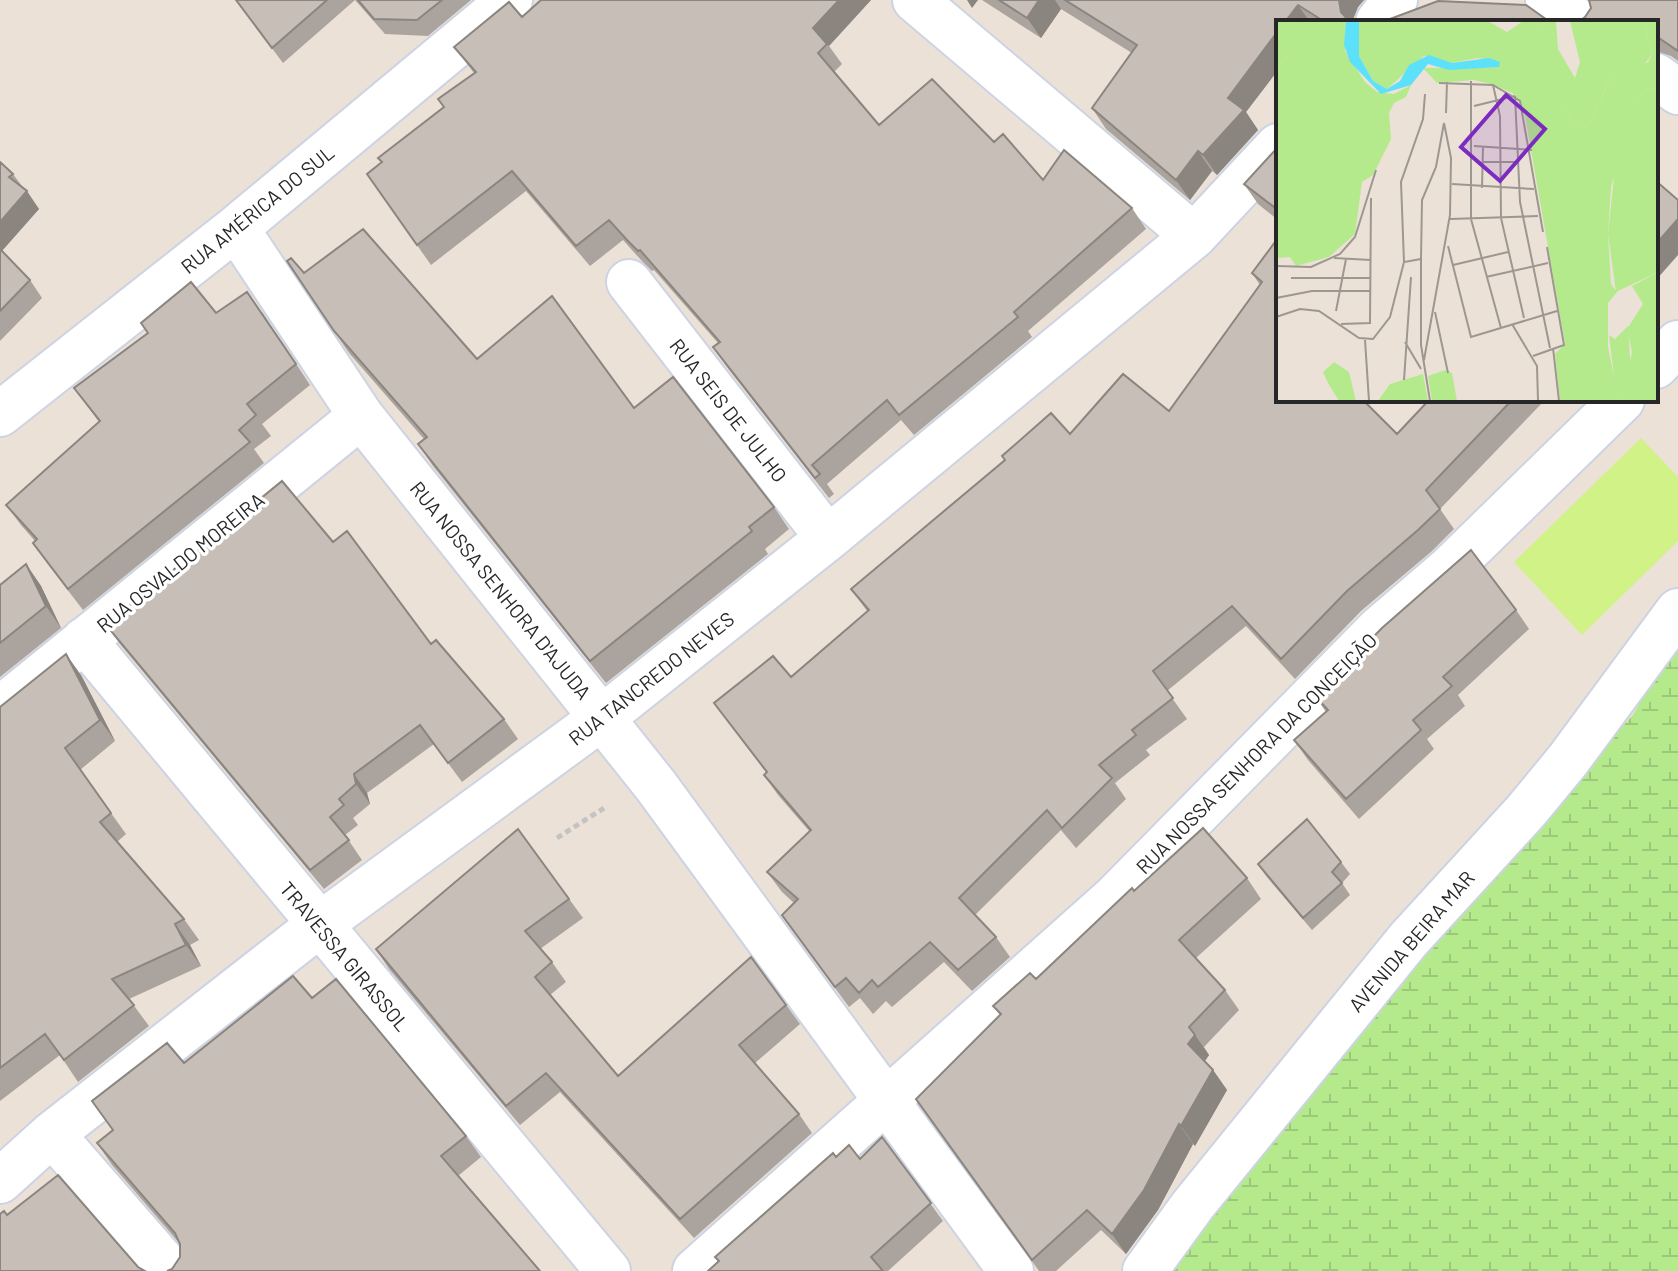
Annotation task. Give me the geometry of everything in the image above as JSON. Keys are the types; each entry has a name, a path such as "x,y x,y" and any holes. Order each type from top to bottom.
{"street":[{"name":"RUA AMÉRICA DO SUL","path":"0,414 236,228 510,0"},
{"path":"915,0 1194,236"},
{"path":"1380,20 1395,0"},
{"path":"1548,0 1576,20"},
{"path":"1658,77 1678,92"},
{"name":"RUA TANCREDO NEVES","path":"0,1181 52,1134 319,925 603,717 828,538 1194,236 1276,148"},
{"name":"RUA NOSSA SENHORA D'AJUDA","path":"236,228 361,416 603,717 886,1101"},
{"name":"RUA SEIS DE JULHO","path":"629,282 828,538"},
{"path":"1658,364 1678,343"},
{"name":"RUA NOSSA SENHORA DA CONCEIÇÃO","path":"695,1271 1114,898 1379,629 1449,569 1620,402"},
{"name":"RUA OSVALDO MOREIRA","path":"0,709 361,416"},
{"name":"AVENIDA BEIRA MAR","path":"1145,1271 1193,1205 1408,940 1526,811 1568,760 1678,611"},
{"name":"TRAVESSA GIRASSOL","path":"84,640 608,1271"},
{"path":"886,1101 1011,1271"},
{"path":"52,1134 171,1271"}],"green space":[{"path":"1641,438 1678,477 1678,541 1582,635 1514,562"},
{"path":"1678,633 1678,1271 1155,1271 1446,920 1633,715"}],"building":[{"path":"236,0 327,0 272,48"},
{"path":"358,0 442,0 417,20 374,19"},
{"path":"541,0 839,0 813,28 827,44 818,53 879,125 932,79 994,142 1003,134 1043,180 1064,150 1132,208 1014,312 1018,317 899,415 887,400 812,465 820,474 815,478 713,347 720,342 640,250 609,220 576,246 512,171 417,245 367,174 382,162 378,158 444,107 438,99 476,72 454,47 509,2 522,17"},
{"path":"999,0 1039,0 1027,18"},
{"path":"1065,0 1339,0 1341,12 1348,20 1322,20 1298,5 1287,20 1276,20 1276,34 1228,98 1244,110 1203,155 1198,151 1176,180 1092,108 1137,45"},
{"path":"1589,0 1678,0 1678,51 1658,37 1658,20 1581,20 1591,8"},
{"path":"1438,1 1526,5 1547,20 1387,20"},
{"path":"1276,149 1276,208 1244,184"},
{"path":"0,162 13,174 9,177 27,191 0,222"},
{"path":"1658,183 1678,200 1678,219 1658,242"},
{"path":"363,229 477,359 552,296 634,408 673,377 774,507 749,527 752,531 590,661 418,444 427,437 334,331 287,261 291,258 304,273"},
{"path":"1276,241 1276,402 1365,402 1397,434 1427,402 1510,402 1426,490 1440,509 1347,591 1281,659 1232,606 1153,671 1173,698 1132,730 1136,735 1099,765 1112,778 1062,828 1047,810 959,898 996,937 958,970 930,942 878,987 872,980 859,993 846,978 835,987 782,915 798,899 767,872 811,830 764,775 767,772 714,703 773,656 791,677 869,610 851,589 1005,460 1002,456 1051,413 1070,434 1123,374 1169,411 1262,282 1252,273"},
{"path":"0,249 30,280 0,311"},
{"path":"191,282 216,313 247,292 296,364 247,404 256,415 239,430 250,442 68,589 33,543 37,539 6,505 100,421 74,388 148,333 141,323"},
{"path":"282,481 333,542 347,531 431,644 436,640 504,719 448,763 420,725 354,774 356,784 339,799 344,805 330,817 349,840 310,870 106,625"},
{"path":"1471,550 1516,610 1443,677 1452,686 1413,720 1421,730 1346,799 1294,740 1328,710 1315,696 1382,628"},
{"path":"26,564 46,606 0,643 0,585"},
{"path":"66,654 100,720 65,748 111,813 100,822 184,919 175,924 186,945 112,979 134,1005 64,1060 45,1034 0,1068 0,707"},
{"path":"1307,819 1341,862 1332,872 1342,883 1303,918 1258,864"},
{"path":"1203,828 1247,878 1179,940 1225,990 1189,1027 1195,1035 1188,1044 1213,1070 1181,1126 1179,1124 1144,1190 1112,1234 1087,1210 1032,1260 916,1099 1001,1014 993,1006 1030,973 1036,979 1132,888 1134,891"},
{"path":"518,829 569,899 525,931 552,962 535,977 618,1076 751,957 786,1005 739,1045 799,1114 680,1219 546,1073 506,1106 376,949"},
{"path":"293,976 312,998 336,979 466,1136 441,1156 540,1271 167,1271 180,1257 180,1244 175,1233 97,1143 113,1130 92,1101 167,1043 184,1063"},
{"path":"882,1137 931,1203 871,1257 883,1271 708,1271 719,1261 715,1257 833,1153 836,1157 849,1145 860,1159"},
{"path":"58,1175 138,1267 145,1271 0,1271 0,1214 4,1211 7,1215"}]}
